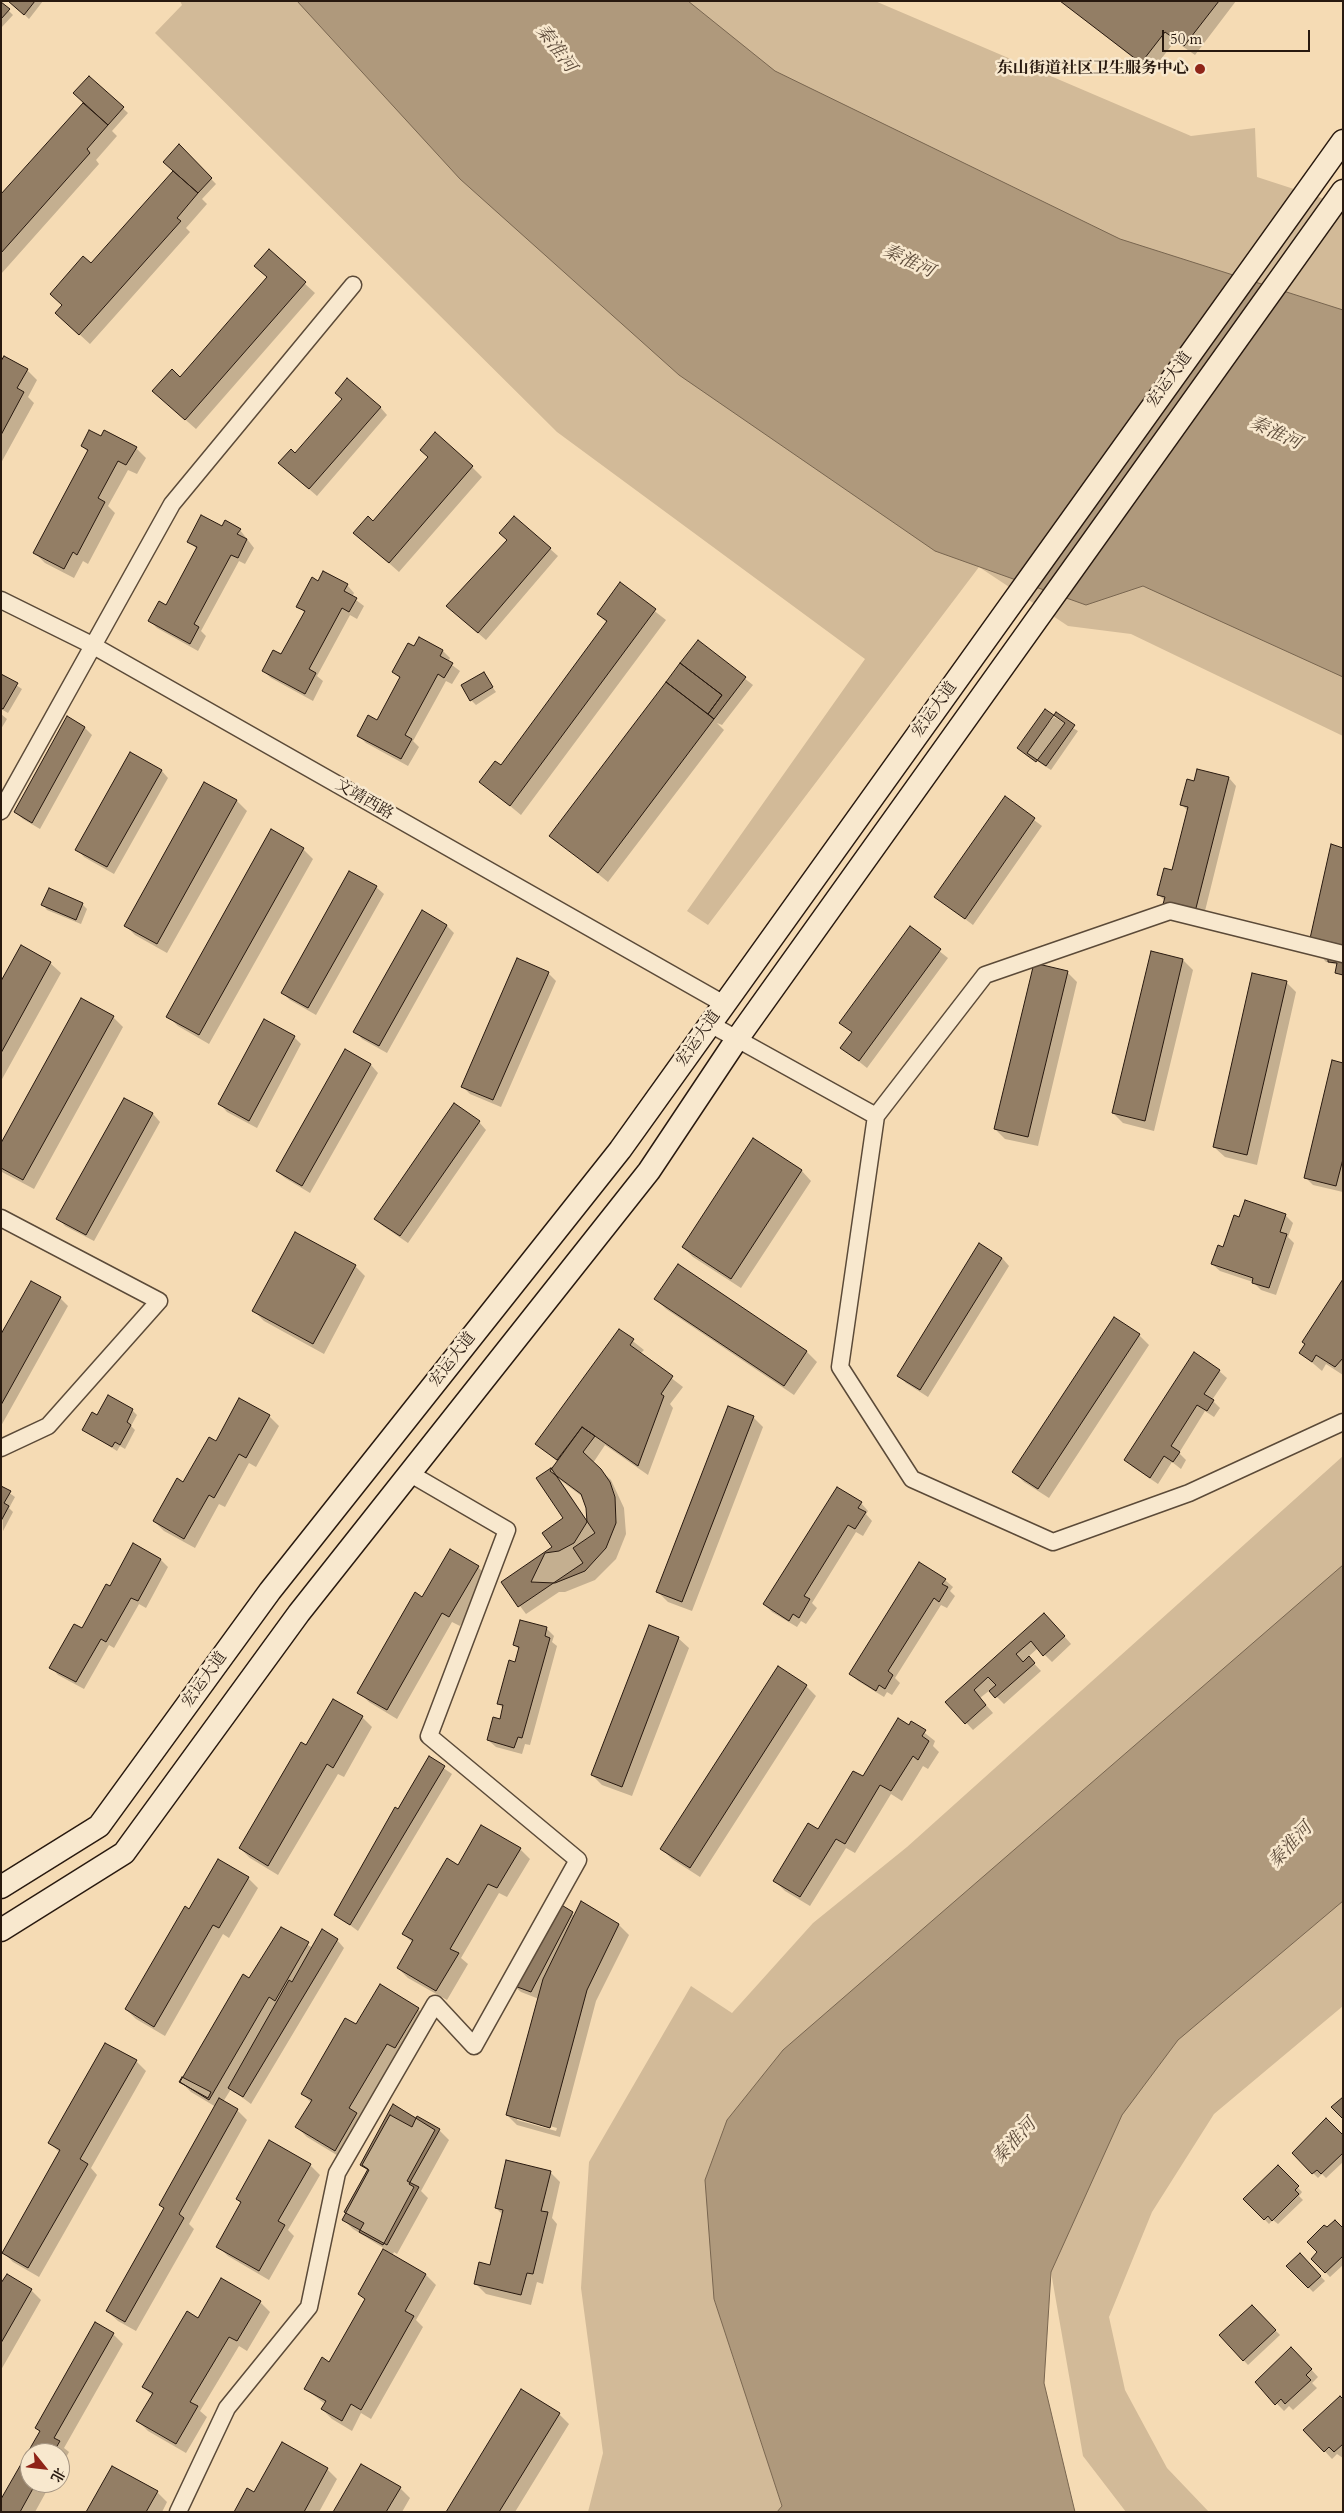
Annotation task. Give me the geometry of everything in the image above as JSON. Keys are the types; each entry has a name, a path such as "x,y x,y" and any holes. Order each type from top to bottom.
{"main road":[{"name":"宏运大道","path":"1,1887 99,1826 270,1591 620,1150 1343,141"},
{"name":"宏运大道","path":"1,1930 124,1853 299,1613 649,1172 737,1040 1343,191"}],"street":[{"path":"1,811 172,504 353,285"},
{"name":"文靖西路","path":"1,600 92,645 724,1004"},
{"path":"1343,954 1170,911 985,975 876,1116 840,1367 912,1480 1053,1542 1189,1493 1343,1422"},
{"path":"710,1024 876,1116"},
{"path":"1,1218 159,1301 48,1426 1,1448"},
{"path":"178,2512 227,2408 309,2307 337,2172 435,2004 474,2046 578,1860 429,1736 507,1530 410,1473"}],"shaded area":[{"path":"180,1 875,1 1191,136 1255,128 1257,177 1343,205 1343,736 1131,634 1068,626 979,567 708,925 687,911 865,659 557,432 155,33 182,5"},
{"path":"1343,1456 1343,2006 1214,2114 1152,2212 1109,2317 1125,2390 1167,2468 1209,2512 1126,2512 1083,2456 1051,2272 714,2299 782,2506 777,2512 588,2512 603,2453 581,2288 589,2162 691,1986 732,2013 813,1923 907,1847"}],"water":[{"name":"秦淮河","path":"297,1 688,1 775,71 1120,239 1343,310 1343,677 1143,586 1086,605 935,551 679,375 460,179"},
{"name":"秦淮河","path":"1343,1565 1343,1901 1178,2040 1122,2115 1051,2272 1044,2383 1075,2512 777,2512 782,2506 714,2299 705,2180 727,2120 783,2050"}],"building":[{"path":"8,1 35,1 24,15"},
{"path":"1060,1 1219,1 1184,46 1165,32 1141,63"},
{"path":"1,2 10,9 1,19"},
{"path":"89,76 124,107 108,125 73,93"},
{"path":"83,103 108,125 87,149 90,153 1,253 1,194"},
{"path":"179,144 212,178 198,193 163,162"},
{"path":"173,171 198,193 177,218 181,221 79,335 55,313 62,305 50,294 83,256 91,263"},
{"path":"269,249 306,282 185,420 152,391 172,369 180,377 267,277 254,266"},
{"path":"4,356 28,369 17,388 24,392 1,435 1,361"},
{"path":"347,378 381,407 309,489 278,463 291,449 295,453 342,399 335,393"},
{"path":"89,430 101,436 104,430 137,447 126,465 118,461 98,498 105,502 77,555 73,552 64,569 33,553 88,450 81,446"},
{"path":"435,432 473,466 389,563 353,533 368,516 373,521 428,457 420,450"},
{"path":"201,515 222,526 225,520 241,529 237,534 247,539 238,558 231,555 194,624 199,627 190,644 148,621 159,601 166,605 197,547 187,542"},
{"path":"514,516 551,548 478,633 446,606 507,540 499,533"},
{"path":"323,571 348,584 344,591 357,598 349,612 342,608 309,669 316,673 305,694 262,671 273,650 281,654 305,611 296,607 312,577 318,581"},
{"path":"620,582 656,609 510,806 479,782 495,761 501,765 607,621 597,614"},
{"path":"419,637 443,650 440,656 453,663 444,678 438,674 405,735 412,739 401,759 357,736 368,715 377,720 400,677 392,672 408,643 414,646"},
{"path":"698,640 746,677 714,719 708,714 722,695 680,663"},
{"path":"680,663 722,695 708,714 666,682"},
{"path":"484,672 493,687 470,701 461,685"},
{"path":"1,674 18,683 3,709 1,708"},
{"path":"666,682 714,719 598,873 549,836"},
{"path":"1045,709 1065,723 1036,762 1017,748"},
{"path":"1056,712 1075,725 1046,766 1027,753"},
{"path":"67,716 85,727 32,823 14,812"},
{"path":"130,752 162,770 107,867 75,850"},
{"path":"1197,769 1229,777 1194,916 1162,908 1165,897 1157,895 1164,868 1172,870 1188,807 1180,805 1187,779 1194,781"},
{"path":"204,782 237,800 157,944 124,926"},
{"path":"1005,796 1035,818 965,919 934,897"},
{"path":"271,829 304,848 199,1035 166,1017"},
{"path":"1331,844 1343,848 1343,953 1309,943"},
{"path":"349,871 377,886 308,1008 281,993"},
{"path":"49,888 83,903 76,920 41,905"},
{"path":"422,910 447,925 379,1046 353,1032"},
{"path":"910,926 941,949 859,1061 840,1048 852,1032 839,1023"},
{"path":"21,945 51,962 1,1053 1,981"},
{"path":"1151,951 1183,959 1145,1121 1112,1113"},
{"path":"1328,955 1343,963 1343,975 1335,973 1337,963 1328,962"},
{"path":"517,958 549,972 493,1100 461,1087"},
{"path":"1034,963 1068,971 1028,1137 994,1129"},
{"path":"1252,973 1287,981 1247,1155 1213,1147"},
{"path":"81,998 114,1016 23,1180 1,1168 1,1143"},
{"path":"264,1019 295,1036 249,1121 218,1104"},
{"path":"345,1049 371,1064 302,1186 276,1171"},
{"path":"1332,1060 1343,1063 1343,1159 1336,1186 1304,1178"},
{"path":"124,1098 153,1113 86,1235 56,1219"},
{"path":"454,1103 480,1121 400,1236 374,1219"},
{"path":"753,1138 802,1170 731,1279 682,1247"},
{"path":"1245,1200 1286,1214 1280,1232 1287,1234 1269,1288 1252,1283 1253,1278 1211,1264 1218,1245 1223,1247 1234,1215 1239,1217"},
{"path":"295,1232 356,1265 313,1344 252,1311"},
{"path":"979,1243 1002,1258 920,1390 897,1376"},
{"path":"678,1264 807,1351 784,1386 654,1299"},
{"path":"1343,1279 1343,1358 1335,1367 1316,1355 1312,1362 1299,1353 1305,1344 1302,1342"},
{"path":"31,1281 61,1297 1,1405 1,1334"},
{"path":"1114,1317 1140,1334 1038,1489 1012,1472"},
{"path":"619,1329 634,1339 630,1345 673,1376 661,1394 664,1396 638,1466 582,1427 557,1460 535,1444"},
{"path":"1194,1352 1220,1370 1204,1394 1214,1400 1207,1411 1197,1405 1171,1446 1180,1452 1173,1462 1164,1456 1150,1478 1124,1460"},
{"path":"108,1395 133,1409 127,1422 131,1425 120,1445 115,1442 112,1447 82,1430 92,1412 97,1415"},
{"path":"239,1398 270,1415 246,1458 239,1454 214,1498 209,1495 184,1539 153,1521 177,1478 183,1482 209,1437 216,1441"},
{"path":"728,1406 754,1416 682,1602 656,1592"},
{"path":"582,1427 595,1436 583,1452 601,1469 610,1482 615,1497 616,1523 606,1548 585,1571 555,1583 531,1582 545,1553 559,1551 574,1543 587,1522 586,1508 581,1494 550,1471"},
{"path":"551,1468 595,1533 573,1548 583,1563 518,1607 501,1582 552,1547 542,1533 563,1518 536,1478"},
{"path":"1,1486 11,1491 4,1503 9,1506 1,1521"},
{"path":"837,1487 862,1502 858,1508 866,1512 855,1529 848,1525 804,1596 810,1599 799,1618 793,1614 789,1621 763,1604"},
{"path":"133,1543 161,1559 138,1601 131,1598 106,1642 101,1639 76,1682 49,1668 74,1624 82,1628 106,1584 110,1586"},
{"path":"450,1549 479,1566 449,1617 442,1613 387,1710 357,1693 415,1592 422,1597"},
{"path":"919,1562 946,1579 942,1584 948,1587 939,1602 934,1598 888,1671 893,1675 885,1689 879,1685 876,1691 849,1674"},
{"path":"1044,1613 1065,1636 1043,1656 1031,1641 1016,1654 1023,1662 1029,1656 1035,1663 995,1698 989,1691 996,1685 988,1677 974,1690 986,1705 965,1724 945,1702"},
{"path":"520,1620 547,1627 545,1636 550,1638 522,1738 518,1737 514,1748 487,1740 493,1717 500,1719 503,1705 497,1704 509,1660 515,1662 519,1647 513,1645"},
{"path":"649,1625 679,1637 622,1787 591,1775"},
{"path":"778,1666 807,1685 690,1868 660,1849"},
{"path":"333,1699 363,1716 333,1768 327,1764 268,1866 239,1848 301,1742 306,1745"},
{"path":"898,1718 909,1725 911,1721 926,1730 922,1736 929,1741 918,1760 913,1756 891,1791 880,1785 845,1844 836,1839 800,1897 773,1881 808,1823 818,1829 853,1771 863,1776"},
{"path":"429,1756 445,1766 350,1925 334,1915 395,1807 398,1809"},
{"path":"481,1825 521,1848 497,1888 488,1884 450,1949 459,1953 436,1991 397,1968 413,1940 402,1934 447,1858 458,1865"},
{"path":"218,1859 249,1877 219,1928 213,1925 154,2027 125,2009 185,1906 189,1909"},
{"path":"555,1901 573,1912 531,1992 512,1985"},
{"path":"581,1901 619,1924 587,1990 550,2128 506,2115 543,1979"},
{"path":"281,1927 309,1942 275,2001 269,1997 209,2100 180,2082 243,1974 249,1978"},
{"path":"322,1929 338,1939 243,2097 228,2088 289,1980 292,1982"},
{"path":"380,1984 419,2008 395,2048 387,2044 349,2108 357,2113 335,2151 295,2127 312,2100 301,2094 345,2018 356,2024"},
{"path":"105,2043 137,2060 80,2159 88,2164 28,2268 2,2253 60,2150 48,2143"},
{"path":"182,2077 211,2092 208,2098 179,2082"},
{"path":"1343,2097 1343,2119 1331,2107"},
{"path":"219,2098 238,2109 179,2214 184,2218 125,2322 106,2311 164,2208 159,2205"},
{"path":"393,2104 435,2130 407,2181 419,2187 387,2245 342,2220 369,2170 360,2165"},
{"path":"390,2115 412,2127 417,2116 440,2129 409,2184 414,2187 383,2245 359,2232 364,2223 344,2212 368,2169 362,2165"},
{"path":"1326,2118 1343,2135 1343,2153 1321,2174 1317,2170 1312,2174 1292,2153"},
{"path":"269,2140 311,2164 278,2221 285,2225 259,2271 216,2247 241,2202 236,2199"},
{"path":"506,2160 551,2171 541,2211 548,2212 533,2274 527,2273 521,2295 474,2284 479,2262 490,2265 503,2210 495,2208"},
{"path":"1278,2165 1299,2186 1295,2190 1299,2194 1272,2221 1268,2216 1264,2220 1243,2199"},
{"path":"1335,2220 1343,2228 1343,2256 1325,2273 1311,2259 1317,2252 1307,2242 1324,2225 1327,2227"},
{"path":"383,2249 426,2274 405,2311 414,2316 361,2410 351,2404 342,2421 321,2409 326,2401 304,2389 322,2357 329,2362 365,2299 358,2294"},
{"path":"1300,2253 1321,2276 1308,2288 1286,2266"},
{"path":"7,2274 32,2289 1,2343 1,2283"},
{"path":"221,2278 261,2301 237,2341 229,2337 190,2402 198,2406 176,2444 136,2421 153,2393 142,2387 187,2311 198,2318"},
{"path":"1252,2305 1276,2330 1243,2361 1219,2335"},
{"path":"95,2322 114,2333 54,2438 60,2441 59,2443 33,2443 40,2431 35,2428"},
{"path":"1291,2347 1312,2369 1306,2375 1311,2380 1285,2404 1281,2399 1275,2405 1255,2382"},
{"path":"521,2389 560,2413 499,2512 446,2512"},
{"path":"1340,2396 1343,2399 1343,2444 1334,2452 1329,2447 1324,2452 1303,2430"},
{"path":"282,2442 328,2468 304,2512 234,2512 247,2488 254,2492"},
{"path":"361,2464 401,2487 386,2512 333,2512"},
{"path":"20,2466 20,2493 30,2493 20,2512 1,2512 1,2499"},
{"path":"112,2466 158,2491 146,2512 86,2512"}],"place":[{"name":"东山街道社区卫生服务中心","path":"1200,69"}]}
